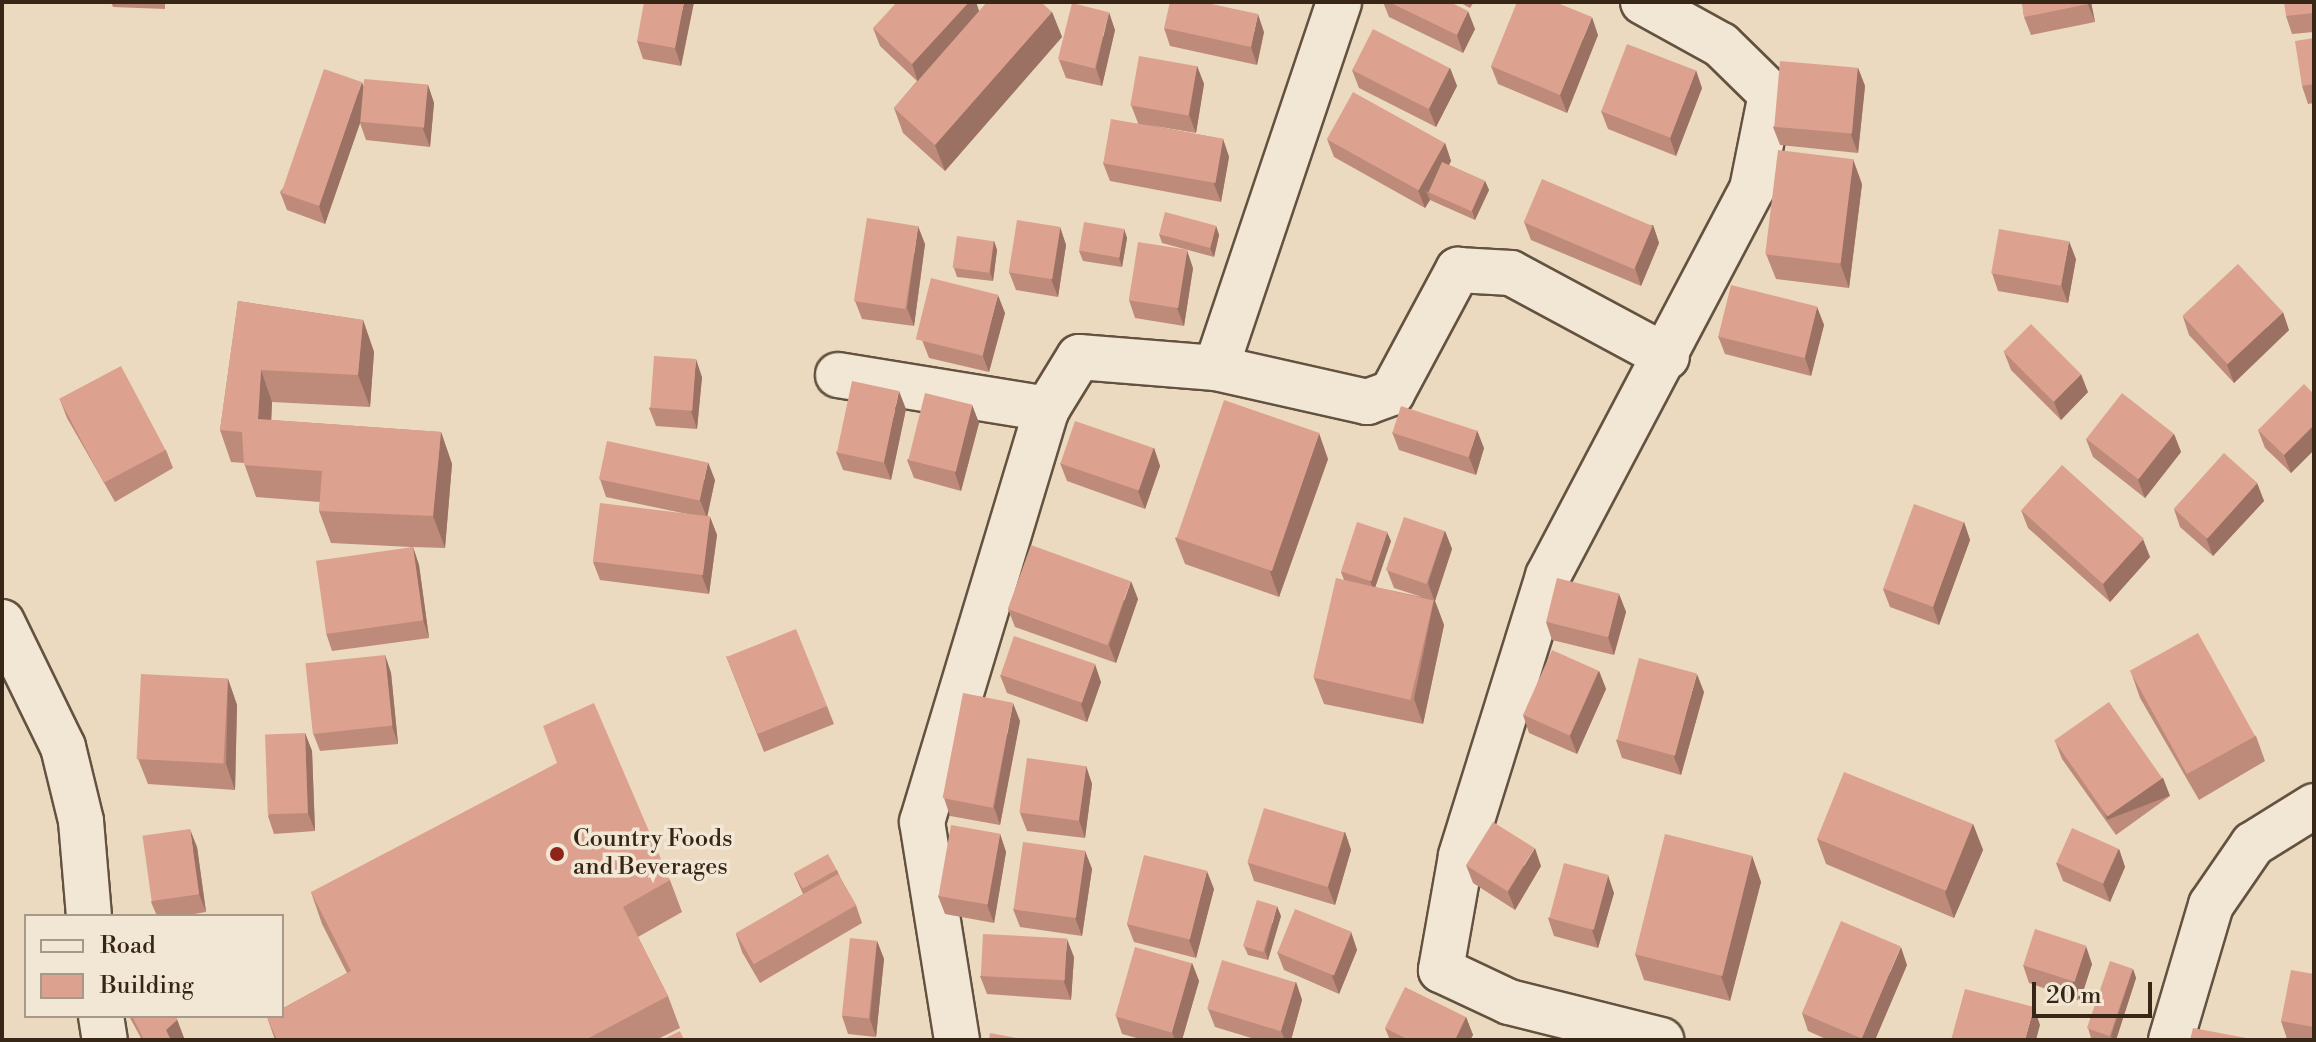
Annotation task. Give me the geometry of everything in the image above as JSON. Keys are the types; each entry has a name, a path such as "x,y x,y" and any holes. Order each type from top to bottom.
{"street":[{"path":"1216,368 1339,2"},
{"path":"1643,2 1721,45 1771,94 1752,189 1667,357 1548,576 1461,856 1431,988 1509,1002 1661,1040"},
{"path":"957,1040 922,822 1047,409 1079,357 1216,368 1367,402 1392,393 1458,270 1511,273 1667,357"},
{"path":"838,375 1047,409"},
{"path":"2,622 63,747 81,821 89,914"},
{"path":"2171,1040 2211,905 2253,844 2314,806"},
{"path":"101,1018 105,1040"}],"building":[{"path":"644,2 684,2 675,48 637,41"},
{"path":"897,2 969,2 912,64 873,28"},
{"path":"987,2 1041,2 1052,12 935,145 894,108"},
{"path":"1170,2 1202,2 1258,14 1251,47 1164,28"},
{"path":"1389,2 1450,2 1468,11 1457,35"},
{"path":"1517,2 1555,2 1592,17 1560,95 1491,66"},
{"path":"2022,2 2087,2 2088,4 2024,17"},
{"path":"2284,2 2314,2 2314,13 2286,16"},
{"path":"1072,3 1109,12 1095,68 1058,59"},
{"path":"1373,29 1450,68 1429,109 1352,70"},
{"path":"2314,38 2314,84 2302,86 2295,41"},
{"path":"1627,44 1696,71 1670,138 1601,111"},
{"path":"1139,56 1197,66 1188,115 1130,105"},
{"path":"1780,61 1858,68 1852,134 1774,127"},
{"path":"324,69 362,82 319,206 281,193"},
{"path":"364,79 428,85 424,127 360,122"},
{"path":"1353,92 1445,143 1419,190 1327,139"},
{"path":"1111,119 1223,139 1215,183 1103,163"},
{"path":"1778,150 1853,159 1841,263 1765,254"},
{"path":"1442,162 1485,181 1472,211 1429,192"},
{"path":"1542,179 1652,226 1634,269 1524,222"},
{"path":"1165,212 1216,226 1210,248 1159,234"},
{"path":"867,218 918,226 905,309 854,301"},
{"path":"1017,220 1060,227 1052,279 1009,272"},
{"path":"1084,222 1124,229 1119,258 1079,251"},
{"path":"1999,229 2069,241 2061,286 1991,273"},
{"path":"957,236 994,241 989,273 953,268"},
{"path":"1138,242 1187,250 1178,308 1129,300"},
{"path":"2238,264 2283,312 2227,364 2182,316"},
{"path":"931,278 998,295 983,356 916,339"},
{"path":"1731,285 1817,307 1805,358 1718,336"},
{"path":"238,301 363,320 358,375 261,370 258,419 441,432 433,516 319,511 322,471 244,465 242,432 220,430"},
{"path":"2031,324 2081,374 2054,402 2003,352"},
{"path":"654,356 696,359 692,411 650,408"},
{"path":"121,366 166,450 104,483 59,399"},
{"path":"852,381 899,391 884,462 837,452"},
{"path":"2304,384 2314,394 2314,425 2284,455 2258,430"},
{"path":"925,393 973,405 956,472 908,460"},
{"path":"2122,393 2174,434 2138,479 2086,439"},
{"path":"1224,400 1319,433 1272,571 1176,538"},
{"path":"1401,406 1477,431 1468,457 1392,433"},
{"path":"1075,421 1153,448 1139,491 1060,464"},
{"path":"607,441 708,462 700,501 599,479"},
{"path":"2224,453 2257,483 2207,539 2174,509"},
{"path":"2062,465 2144,539 2103,584 2021,510"},
{"path":"600,503 710,517 703,575 593,562"},
{"path":"1914,504 1964,522 1933,607 1883,589"},
{"path":"1404,517 1445,531 1426,584 1386,570"},
{"path":"1357,522 1387,532 1371,581 1341,571"},
{"path":"1031,545 1131,581 1107,645 1008,609"},
{"path":"413,547 423,620 326,634 316,561"},
{"path":"1336,578 1433,600 1410,700 1313,677"},
{"path":"1557,578 1619,593 1608,637 1546,622"},
{"path":"796,629 827,706 758,734 726,657"},
{"path":"2198,633 2255,736 2187,774 2130,671"},
{"path":"1014,636 1095,664 1082,703 1001,675"},
{"path":"1552,650 1599,671 1570,736 1523,715"},
{"path":"385,655 392,726 313,734 305,663"},
{"path":"1639,658 1697,674 1675,756 1617,740"},
{"path":"141,674 228,679 223,763 137,759"},
{"path":"963,693 1013,703 993,808 943,798"},
{"path":"2109,702 2162,778 2107,817 2054,740"},
{"name":"Country Foods and Beverages","path":"594,703 670,880 623,907 668,996 585,1040 277,1040 267,1018 284,1018 284,1008 351,971 311,892 557,763 543,726"},
{"path":"305,733 308,813 268,814 265,734"},
{"path":"1027,758 1086,766 1079,821 1019,812"},
{"path":"1844,772 1973,824 1946,891 1817,839"},
{"path":"1264,808 1344,833 1328,887 1247,863"},
{"path":"1493,822 1535,848 1508,891 1466,865"},
{"path":"951,825 1000,834 988,905 938,896"},
{"path":"2072,828 2119,849 2103,883 2057,863"},
{"path":"190,829 199,894 152,901 142,836"},
{"path":"1665,834 1752,856 1722,976 1635,954"},
{"path":"1023,842 1085,851 1076,918 1014,909"},
{"path":"828,854 837,870 803,889 794,873"},
{"path":"1144,855 1207,871 1190,940 1127,924"},
{"path":"1564,863 1608,875 1594,930 1549,918"},
{"path":"838,874 856,905 754,964 736,933"},
{"path":"1257,900 1277,906 1263,952 1243,946"},
{"path":"1295,909 1352,932 1334,975 1277,953"},
{"path":"1841,921 1901,946 1862,1038 1802,1013"},
{"path":"2035,929 2086,946 2075,982 2023,965"},
{"path":"983,934 1067,938 1065,980 981,976"},
{"path":"850,938 877,941 869,1018 842,1016"},
{"path":"1135,947 1192,963 1172,1032 1115,1016"},
{"path":"1222,960 1296,983 1281,1031 1207,1009"},
{"path":"2110,961 2133,969 2110,1036 2087,1028"},
{"path":"2291,970 2314,974 2314,1027 2281,1021"},
{"path":"1405,987 1466,1017 1455,1040 1409,1040 1385,1028"},
{"path":"1965,989 2034,1007 2025,1040 1951,1040"},
{"path":"133,1018 176,1018 166,1030 171,1040 144,1040"},
{"path":"2193,1028 2257,1040 2190,1040"},
{"path":"680,1031 684,1040 662,1040"},
{"path":"990,1033 1028,1040 989,1040"}],"place":[{"name":"Country Foods and Beverages","path":"557,854"}]}
